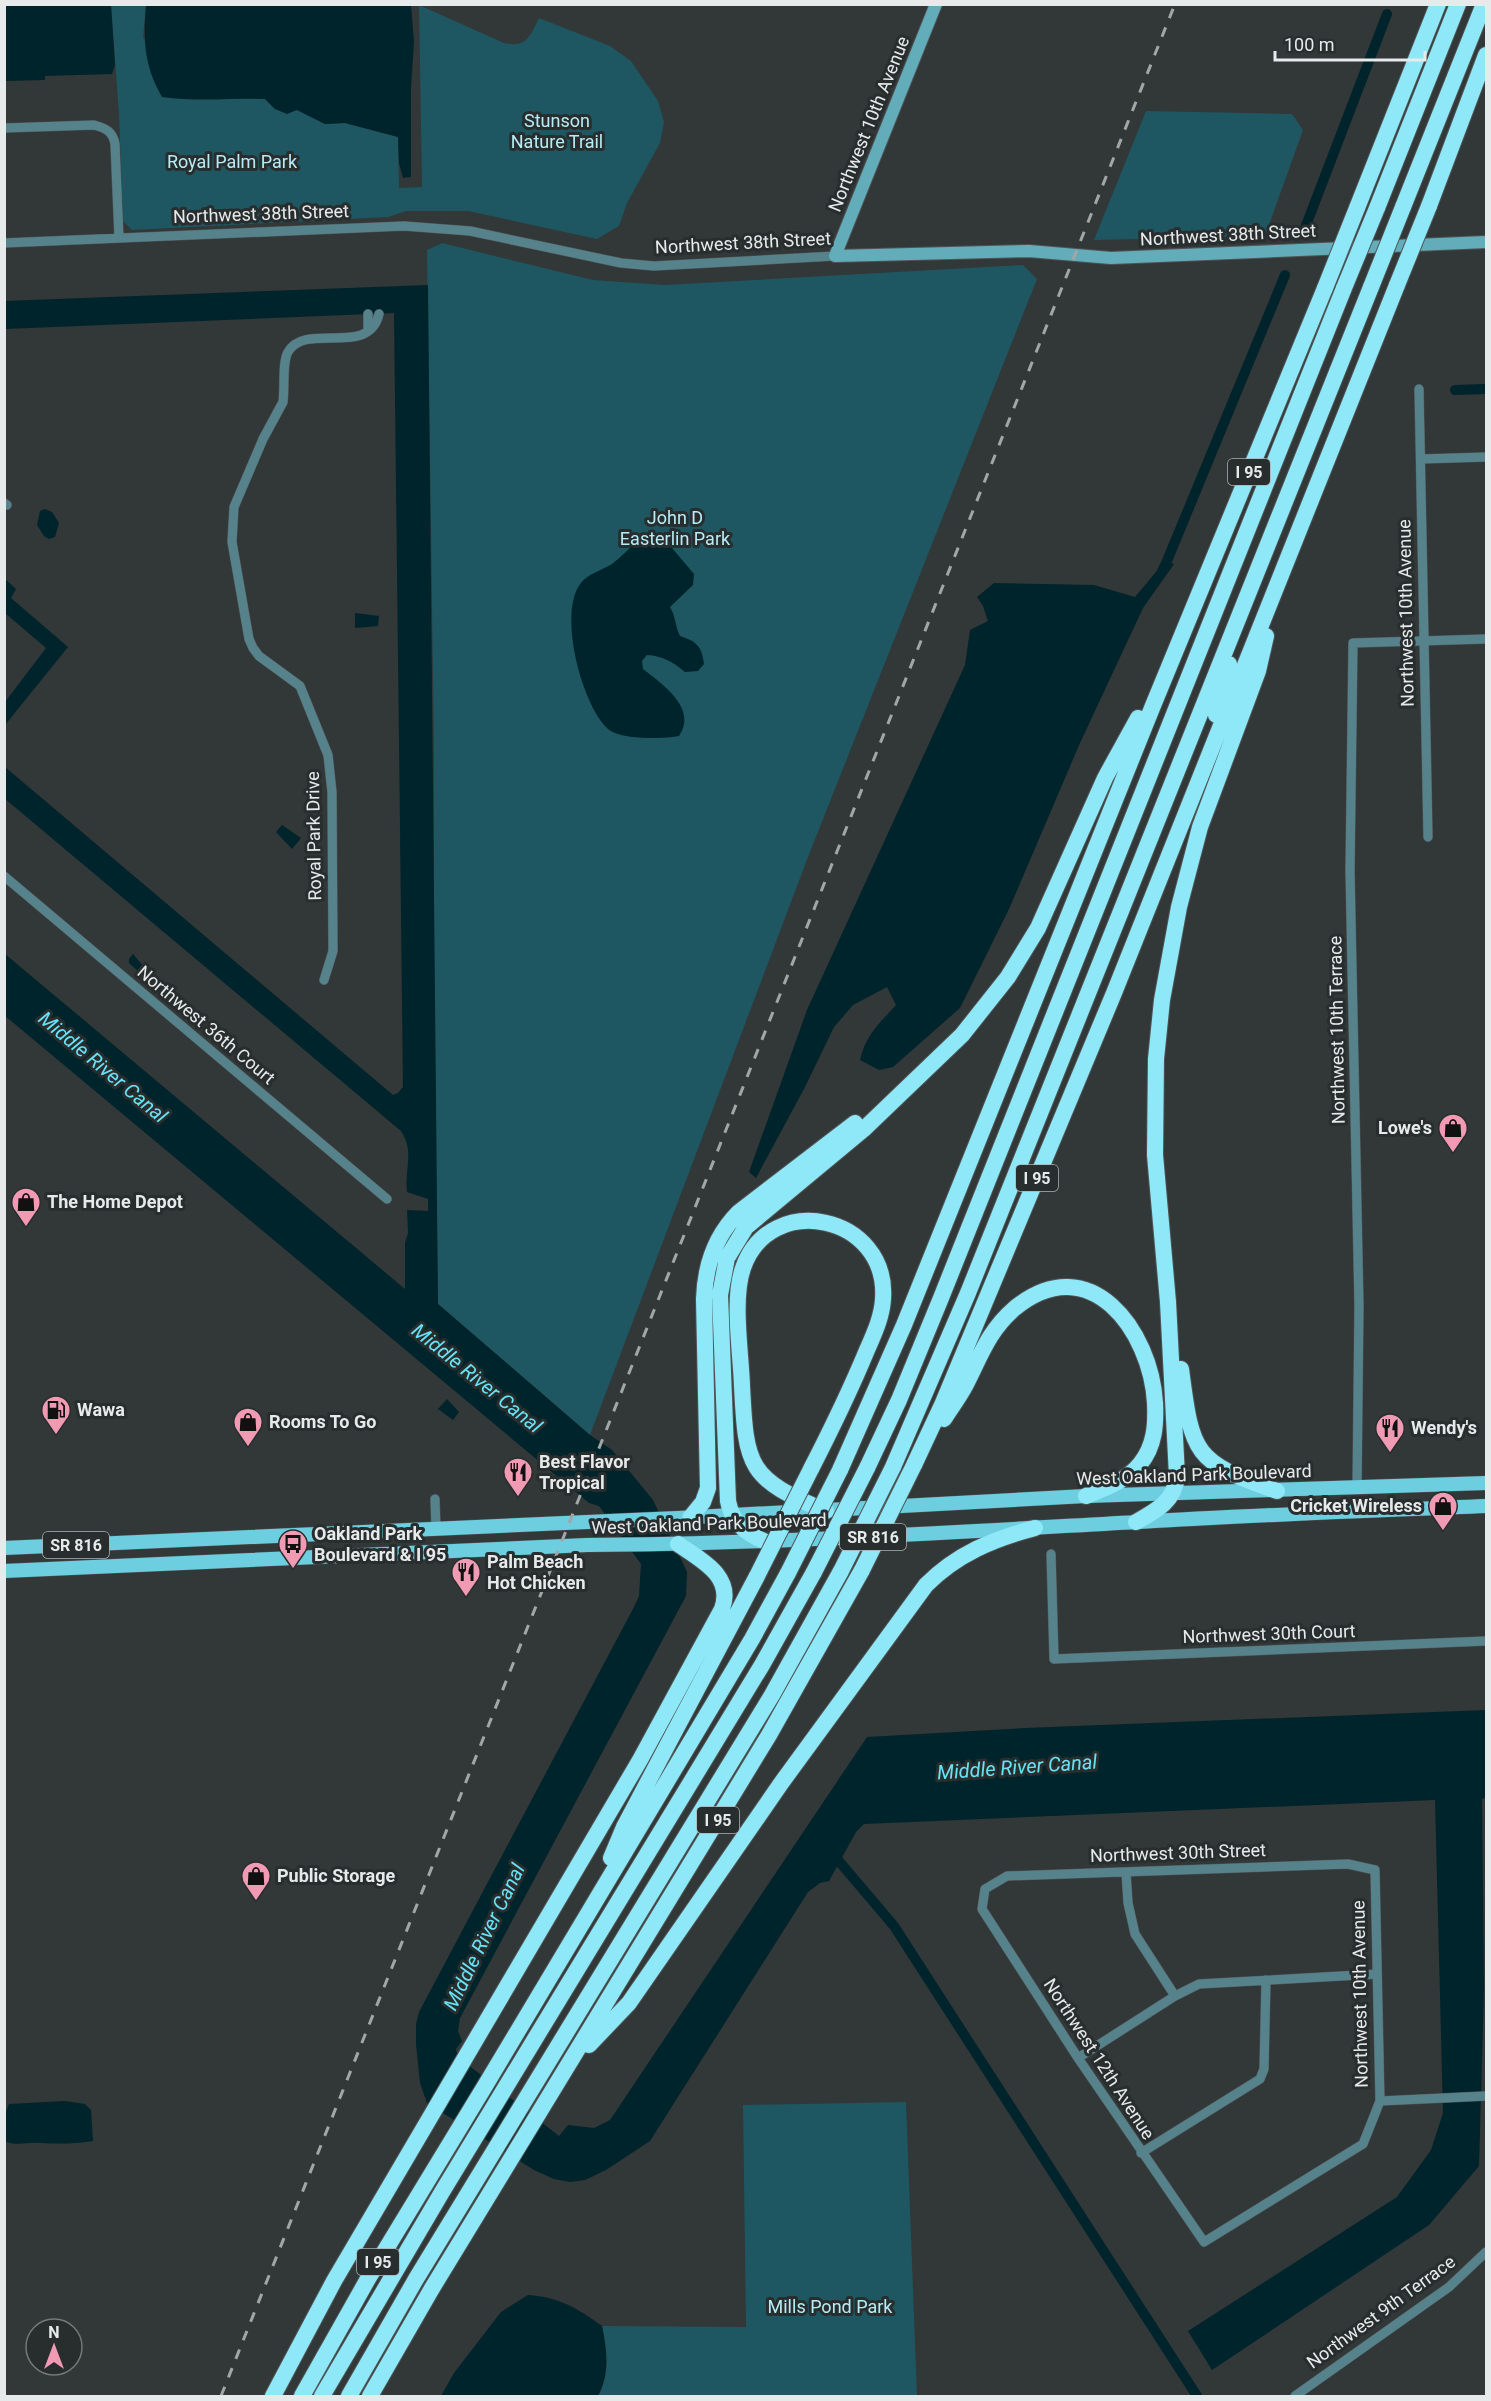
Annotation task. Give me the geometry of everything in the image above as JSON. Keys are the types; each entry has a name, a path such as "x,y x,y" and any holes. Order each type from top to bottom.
{"highway":[{"name":"I 95","path":"302,2397 359,2293 752,1639 840,1470 894,1351 1173,655 1325,288 1438,4"},
{"path":"322,2397 385,2286 500,2095 758,1673 814,1572 867,1468 938,1307 1458,4"},
{"path":"349,2397 407,2295 503,2156 522,2109 772,1695 841,1571 893,1467 965,1302 1484,4"},
{"name":"I 95","path":"370,2397 503,2156 537,2117 788,1704 862,1570 914,1465 1097,1035 1429,206 1486,55"},
{"path":"1136,1522 1161,1507 1173,1493 1177,1468 1155,1127 1158,1040 1165,977 1179,907 1200,827 1258,671 1278,582"},
{"path":"1204,770 1242,608"},
{"path":"764,1541 744,1530 733,1515 727,1495 720,1304 721,1285 727,1258 746,1227 865,1128 975,1021 1020,959 1046,912 1105,778 1173,655"},
{"path":"1028,1018 1105,886"},
{"path":"684,1518 702,1502 708,1488 704,1299 706,1273 717,1241 726,1226 747,1205 923,1072"},
{"path":"589,1911 624,1827 757,1575 811,1469 840,1412 882,1311 884,1289 876,1261 863,1243 844,1228 815,1220 785,1225 764,1237 753,1249 745,1262 741,1276 739,1313 744,1434 750,1455 760,1474 771,1484 789,1496 826,1511"},
{"path":"914,1465 964,1388 982,1348 1007,1316 1021,1304 1043,1292 1077,1289 1092,1293 1107,1301 1127,1321 1137,1337 1149,1367 1155,1411 1152,1442 1140,1464 1119,1482 1086,1496"},
{"path":"1168,1302 1179,1353 1187,1418 1198,1447 1207,1459 1228,1474 1277,1491"},
{"path":"568,2067 629,2003 782,1782 926,1584 970,1550 1035,1528"},
{"path":"273,2397 334,2281 640,1760 722,1609 725,1592 721,1577 678,1544"}],"main road":[{"name":"West Oakland Park Boulevard","path":"4,1548 684,1518 1086,1496 1486,1483"},
{"path":"1325,1513 1345,1502 1357,1488"},
{"name":"West Oakland Park Boulevard","path":"4,1571 587,1545 764,1541 1486,1506"},
{"path":"409,1553 425,1546 436,1529 449,1545 468,1551"},
{"path":"234,1561 239,1550 260,1537"},
{"path":"125,1566 143,1553 147,1542"}],"street":[{"name":"Northwest 10th Avenue","path":"835,256 936,4"},
{"path":"4,128 94,125 110,131 115,144 119,238"},
{"name":"Northwest 38th Street","path":"4,243 404,226 470,231 621,263 654,266 835,256 1029,251 1111,258 1486,242"},
{"path":"368,314 368,329"},
{"path":"368,329 379,314"},
{"name":"Royal Park Drive","path":"324,980 333,951 332,792 328,755 300,686 259,656 249,639 234,552 232,526 234,507 243,484 283,402 286,388 285,360 289,350 300,341 353,337 368,329"},
{"name":"Northwest 10th Avenue","path":"1419,389 1428,837"},
{"path":"1421,459 1486,457"},
{"path":"1424,642 1486,639"},
{"name":"Northwest 10th Terrace","path":"1357,1488 1359,1317 1350,871 1353,643 1424,642"},
{"name":"Northwest 36th Court","path":"4,876 387,1199"},
{"path":"435,1499 436,1529"},
{"name":"Northwest 30th Court","path":"1051,1554 1054,1659 1486,1641"},
{"name":"Northwest 30th Street","path":"986,1889 1007,1876 1348,1863 1374,1870"},
{"name":"Northwest 10th Avenue","path":"1204,2242 1363,2144 1380,2101 1374,1870"},
{"path":"1126,1872 1128,1903 1135,1934 1175,1996"},
{"name":"Northwest 12th Avenue","path":"986,1889 981,1909 1078,2058 1204,2242"},
{"path":"1078,2058 1175,1996 1199,1984 1377,1974"},
{"path":"1141,2152 1260,2079 1264,2069 1266,1980"},
{"path":"1380,2101 1486,2096"},
{"name":"Northwest 9th Terrace","path":"1295,2397 1449,2287 1486,2252"}],"green space":[{"path":"111,5 146,5 143,38 230,98 265,99 275,109 297,110 325,124 345,123 398,137 399,188 422,187 419,5 504,43 523,42 530,35 539,18 610,46 631,61 658,101 664,122 660,143 627,203 619,226 597,239 468,211 406,211 388,217 132,230 123,221 119,114"},
{"path":"1146,111 1292,114 1303,130 1265,236 1094,240"},
{"name":"John D Easterlin Park","path":"442,243 593,280 665,285 1023,265 1037,279 808,857 590,1435 438,1304 434,1093 434,747 427,250"},
{"name":"Mills Pond Park","path":"906,2102 917,2396 598,2396 606,2371 602,2326 746,2327 743,2105"}],"water":[{"path":"4,5 111,5 115,65 112,74 45,76 45,80 5,81"},
{"path":"146,5 411,5 414,42 411,87 411,177 403,178 399,163 398,137 345,123 325,124 297,110 287,114 275,109 265,99 201,100 162,97 151,74 146,52"},
{"name":"Middle River Canal","path":"428,285 438,1304 590,1435 612,1450 653,1500 687,1572 686,1596 460,2018 458,2031 462,2041 456,2049 458,2057 559,2136 568,2125 594,2128 610,2120 867,1737 1025,1728 1486,1710 1486,1798 1482,1799 1484,1989 1479,2166 1429,2225 1212,2370 1188,2331 1397,2197 1431,2150 1443,2113 1435,1800 864,1824 856,1832 829,1881 820,1883 808,1892 650,2141 606,2170 585,2180 570,2182 554,2179 534,2170 427,2103 420,2083 416,2024 419,2012 634,1607 639,1596 641,1564 599,1506 589,1503 4,1015 5,954 405,1289 407,1210 428,1211 428,1199 407,1192 408,1154 401,1131 4,798 5,767 393,1095 403,1087 394,313 5,329 4,301"},
{"path":"45,509 52,512 59,523 55,537 49,539 44,536 37,525 40,511"},
{"path":"643,536 672,548 694,574 693,585 670,607 680,636 697,645 702,653 704,664 698,671 685,672 663,658 647,655 642,661 643,669 668,689 681,706 684,726 679,736 632,737 614,733 608,729 589,701 572,636 571,615 574,597 581,583 620,558"},
{"path":"1162,560 1174,564 1143,608 1080,743 1009,909 960,1008 893,1067 879,1070 860,1060 870,1036 896,1005 887,987 853,1005 834,1027 756,1178 749,1172 807,1010 965,665 970,630 988,621 977,597 994,583 1094,585 1135,597 1156,572"},
{"path":"5,579 16,589 11,598 68,647 5,725 5,702 46,648 5,613"},
{"path":"355,613 379,616 378,626 355,628"},
{"path":"282,825 301,838 292,849 276,832"},
{"path":"133,954 144,967 140,973 129,963"},
{"path":"447,1399 459,1412 453,1420 438,1409"},
{"path":"65,2101 85,2104 91,2110 93,2141 60,2144 6,2142 5,2114 9,2104"},
{"path":"528,2295 567,2304 602,2326 606,2371 598,2396 441,2396 454,2373 501,2312"}],"waterway":[{"path":"1305,228 1387,14"},
{"path":"1167,561 1285,275"},
{"path":"1455,390 1486,389"},
{"path":"832,1853 894,1926 1197,2396"}],"railway":[{"path":"221,2396 1175,4"}],"place":[{"name":"Lowe's","path":"1453,1154"},
{"name":"The Home Depot","path":"26,1228"},
{"name":"Wawa","path":"56,1436"},
{"name":"Rooms To Go","path":"248,1448"},
{"name":"Wendy's","path":"1390,1454"},
{"name":"Best Flavor Tropical","path":"518,1498"},
{"name":"Cricket Wireless","path":"1443,1532"},
{"name":"Oakland Park Boulevard & I 95","path":"293,1570"},
{"name":"Palm Beach Hot Chicken","path":"466,1598"},
{"name":"Public Storage","path":"256,1902"}],"park label":[{"name":"Stunson Nature Trail","path":"557,131"},
{"name":"Royal Palm Park","path":"232,162"}]}
